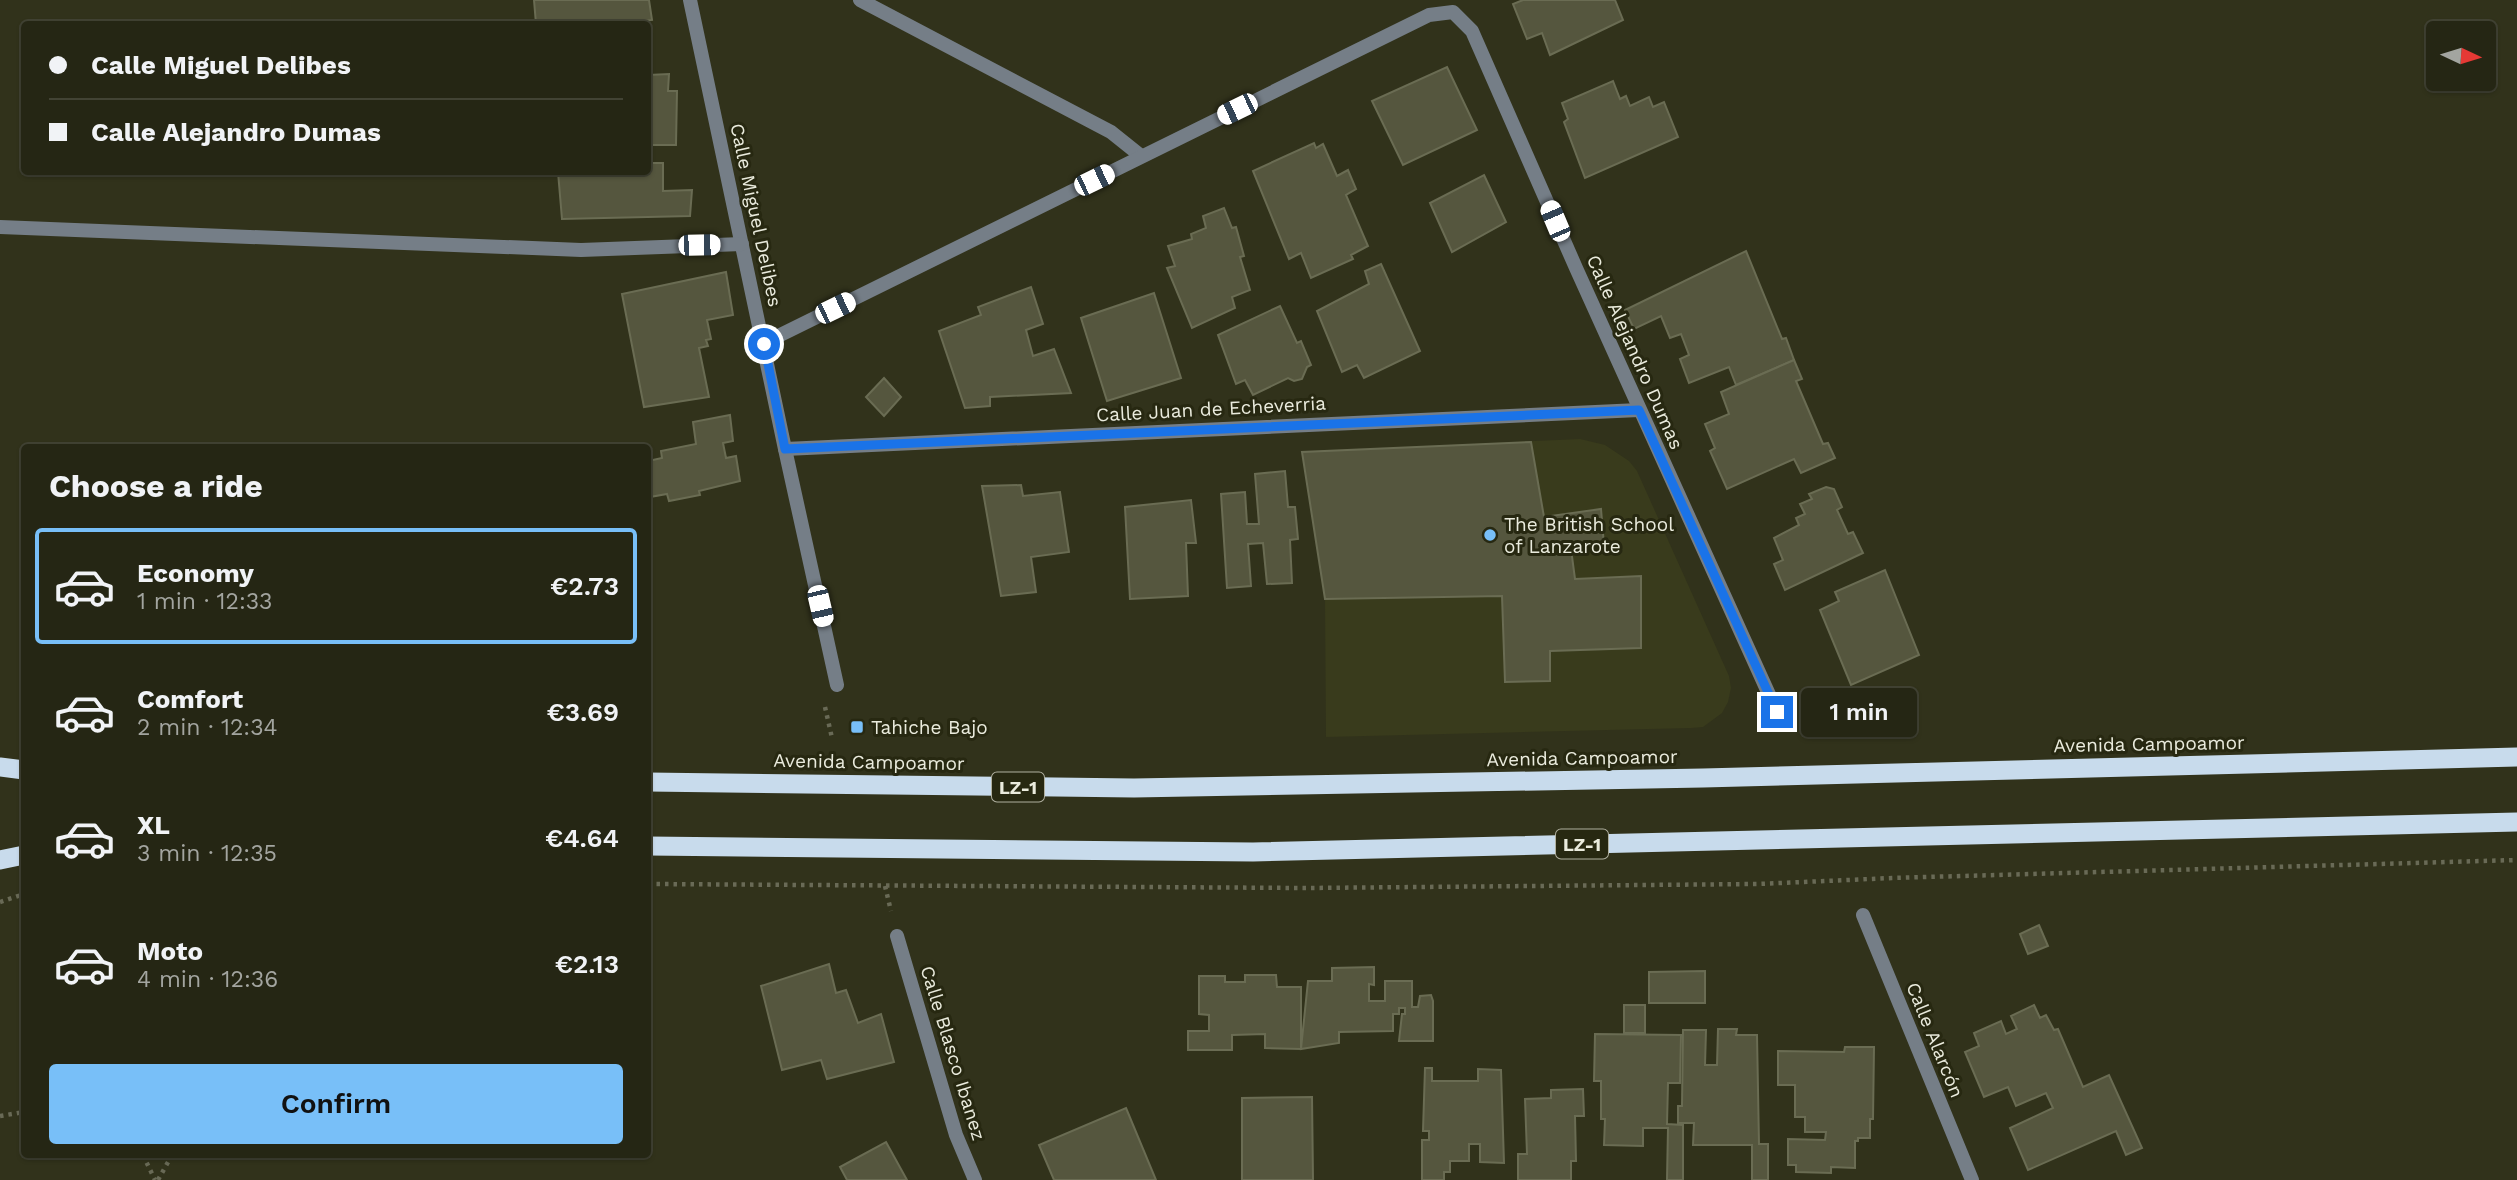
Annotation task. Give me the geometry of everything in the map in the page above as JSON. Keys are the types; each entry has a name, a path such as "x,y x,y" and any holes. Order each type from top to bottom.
{"highway":[{"name":"Avenida Campoamor","path":"651,782 1134,789 1689,779 2517,757"},
{"path":"0,767 21,770"},
{"name":"LZ-1","path":"651,846 1253,852 2517,822"},
{"path":"0,860 21,856"}],"street":[{"name":"Calle Miguel Delibes","path":"690,0 837,685"},
{"path":"764,344 1141,156 1111,132 860,0"},
{"name":"Calle Alejandro Dumas","path":"1141,156 1429,15 1453,12 1472,31 1639,410 1777,712"},
{"path":"0,227 581,250 741,244"},
{"name":"Calle Juan de Echeverria","path":"785,449 1639,410"},
{"name":"Calle Alarcón","path":"1863,915 1972,1180"},
{"name":"Calle Blasco Ibanez","path":"897,936 956,1135 975,1180"}],"path":[{"path":"651,884 1306,888 1758,884 1892,877 2517,860"},
{"path":"0,902 21,895"},
{"path":"0,1116 21,1112"},
{"path":"145,1158 156,1180 170,1158"}],"shaded area":[{"name":"The British School of Lanzarote","path":"1580,439 1605,445 1629,461 1637,471 1729,676 1731,688 1722,713 1703,727 1691,728 1326,737 1325,599 1302,452"}],"building":[{"path":"534,0 649,0 652,20 644,21 536,21"},
{"path":"1523,0 1615,0 1623,20 1550,55 1542,33 1527,39 1513,4"},
{"path":"1447,67 1477,130 1403,165 1372,101"},
{"path":"669,74 668,91 677,91 676,145 651,145 651,75"},
{"path":"1613,81 1620,99 1626,96 1630,106 1649,97 1653,107 1664,102 1678,137 1585,178 1564,122 1568,119 1562,103"},
{"path":"1314,143 1316,148 1323,144 1337,176 1348,170 1356,189 1346,195 1368,246 1351,255 1353,259 1311,278 1301,253 1289,259 1253,171"},
{"path":"651,163 663,163 663,191 692,190 690,216 562,219 558,175 651,175"},
{"path":"1484,175 1506,222 1452,252 1430,203"},
{"path":"1224,208 1232,228 1236,227 1244,256 1240,257 1250,290 1232,297 1235,308 1192,328 1167,268 1175,266 1168,246 1192,239 1191,234 1206,228 1203,216"},
{"path":"1746,251 1782,339 1786,338 1794,360 1736,385 1729,367 1689,383 1680,359 1689,355 1681,334 1670,338 1661,316 1634,329 1625,310"},
{"path":"1381,264 1420,351 1364,378 1357,365 1342,372 1317,311 1369,284 1365,271"},
{"path":"726,272 733,315 707,320 711,339 706,340 708,346 699,348 709,397 644,407 622,294"},
{"path":"1031,287 1043,324 1026,330 1033,356 1054,349 1071,393 990,397 990,406 965,408 939,331 981,315 978,307"},
{"path":"1154,293 1181,378 1107,401 1081,318"},
{"path":"1280,306 1297,343 1301,341 1311,365 1307,367 1302,379 1294,381 1288,378 1253,395 1245,380 1236,384 1218,335"},
{"path":"1794,360 1802,379 1796,381 1823,444 1828,443 1835,458 1801,473 1794,459 1727,489 1710,451 1715,448 1705,424 1729,414 1721,392"},
{"path":"884,378 901,397 884,416 866,397"},
{"path":"730,415 733,441 723,443 726,458 736,456 740,481 699,491 700,495 669,501 667,494 651,497 651,460 662,458 661,451 696,444 693,422"},
{"path":"1531,442 1544,517 1601,509 1604,545 1571,549 1575,579 1641,576 1641,648 1550,651 1550,681 1505,682 1502,596 1325,599 1302,452"},
{"path":"1285,471 1288,507 1295,507 1298,539 1290,540 1292,583 1267,584 1263,543 1248,544 1251,586 1227,588 1221,494 1245,492 1247,524 1259,524 1255,474"},
{"path":"1021,485 1023,496 1060,492 1069,552 1031,557 1036,592 1001,596 982,486"},
{"path":"1826,487 1834,489 1842,507 1837,510 1848,534 1853,532 1863,553 1785,590 1774,564 1783,560 1774,538 1799,525 1796,518 1805,514 1800,504 1812,499 1809,494"},
{"path":"1191,500 1196,543 1186,543 1188,596 1130,599 1125,507"},
{"path":"1885,570 1919,655 1851,685 1820,610 1839,601 1835,592"},
{"path":"2039,925 2048,946 2028,954 2020,934"},
{"path":"829,964 836,993 846,990 858,1023 881,1014 894,1062 827,1079 821,1060 782,1070 761,986"},
{"path":"1374,967 1374,985 1369,984 1369,1001 1385,1001 1385,981 1412,981 1412,1007 1418,1007 1420,996 1431,995 1433,1041 1399,1041 1405,1008 1399,1008 1399,1014 1393,1014 1393,1031 1339,1032 1339,1043 1301,1049 1308,981 1332,981 1332,968"},
{"path":"1705,971 1705,1003 1649,1003 1649,972"},
{"path":"1245,975 1276,975 1277,987 1301,987 1301,1049 1265,1048 1265,1034 1232,1035 1232,1050 1188,1050 1188,1031 1209,1031 1209,1015 1199,1014 1199,976 1225,976 1225,982 1245,982"},
{"path":"1624,1005 1645,1005 1645,1033 1624,1033"},
{"path":"2034,1005 2040,1018 2046,1015 2054,1030 2058,1029 2083,1087 2109,1075 2142,1148 2126,1155 2116,1131 2028,1170 2010,1128 2053,1108 2046,1093 2016,1106 2008,1087 1984,1097 1965,1052 1979,1046 1974,1033 2001,1021 2006,1034 2017,1029 2011,1016"},
{"path":"1718,1029 1737,1029 1736,1035 1757,1035 1759,1144 1768,1144 1768,1180 1752,1180 1752,1145 1693,1145 1694,1123 1678,1123 1678,1106 1682,1106 1683,1030 1706,1030 1705,1065 1717,1065"},
{"path":"1595,1034 1681,1035 1680,1083 1668,1083 1667,1124 1683,1125 1683,1180 1667,1180 1668,1128 1643,1128 1643,1146 1604,1145 1605,1119 1601,1119 1601,1081 1594,1081"},
{"path":"1845,1047 1874,1047 1873,1119 1870,1119 1870,1138 1858,1138 1858,1141 1855,1141 1855,1168 1831,1167 1831,1173 1796,1172 1796,1165 1788,1165 1788,1139 1825,1140 1826,1132 1805,1132 1805,1117 1795,1117 1795,1085 1778,1085 1778,1051 1844,1052"},
{"path":"1425,1068 1432,1068 1432,1081 1478,1081 1478,1069 1501,1070 1504,1163 1480,1162 1480,1144 1469,1144 1469,1161 1450,1161 1450,1172 1444,1172 1444,1180 1422,1180 1422,1140 1429,1140 1429,1131 1423,1131"},
{"path":"1583,1089 1584,1116 1575,1116 1576,1161 1571,1161 1571,1180 1518,1180 1518,1154 1527,1154 1525,1099 1551,1098 1551,1090"},
{"path":"1312,1097 1313,1180 1242,1180 1242,1098"},
{"path":"1126,1108 1156,1180 1054,1180 1039,1145"},
{"path":"886,1142 907,1180 847,1180 840,1167"}],"place":[{"name":"The British School of Lanzarote","path":"1490,535"},
{"name":"Tahiche Bajo","path":"857,727"}],"route":[{"path":"764,344 785,449 1326,422 1639,410 1777,712"}]}
